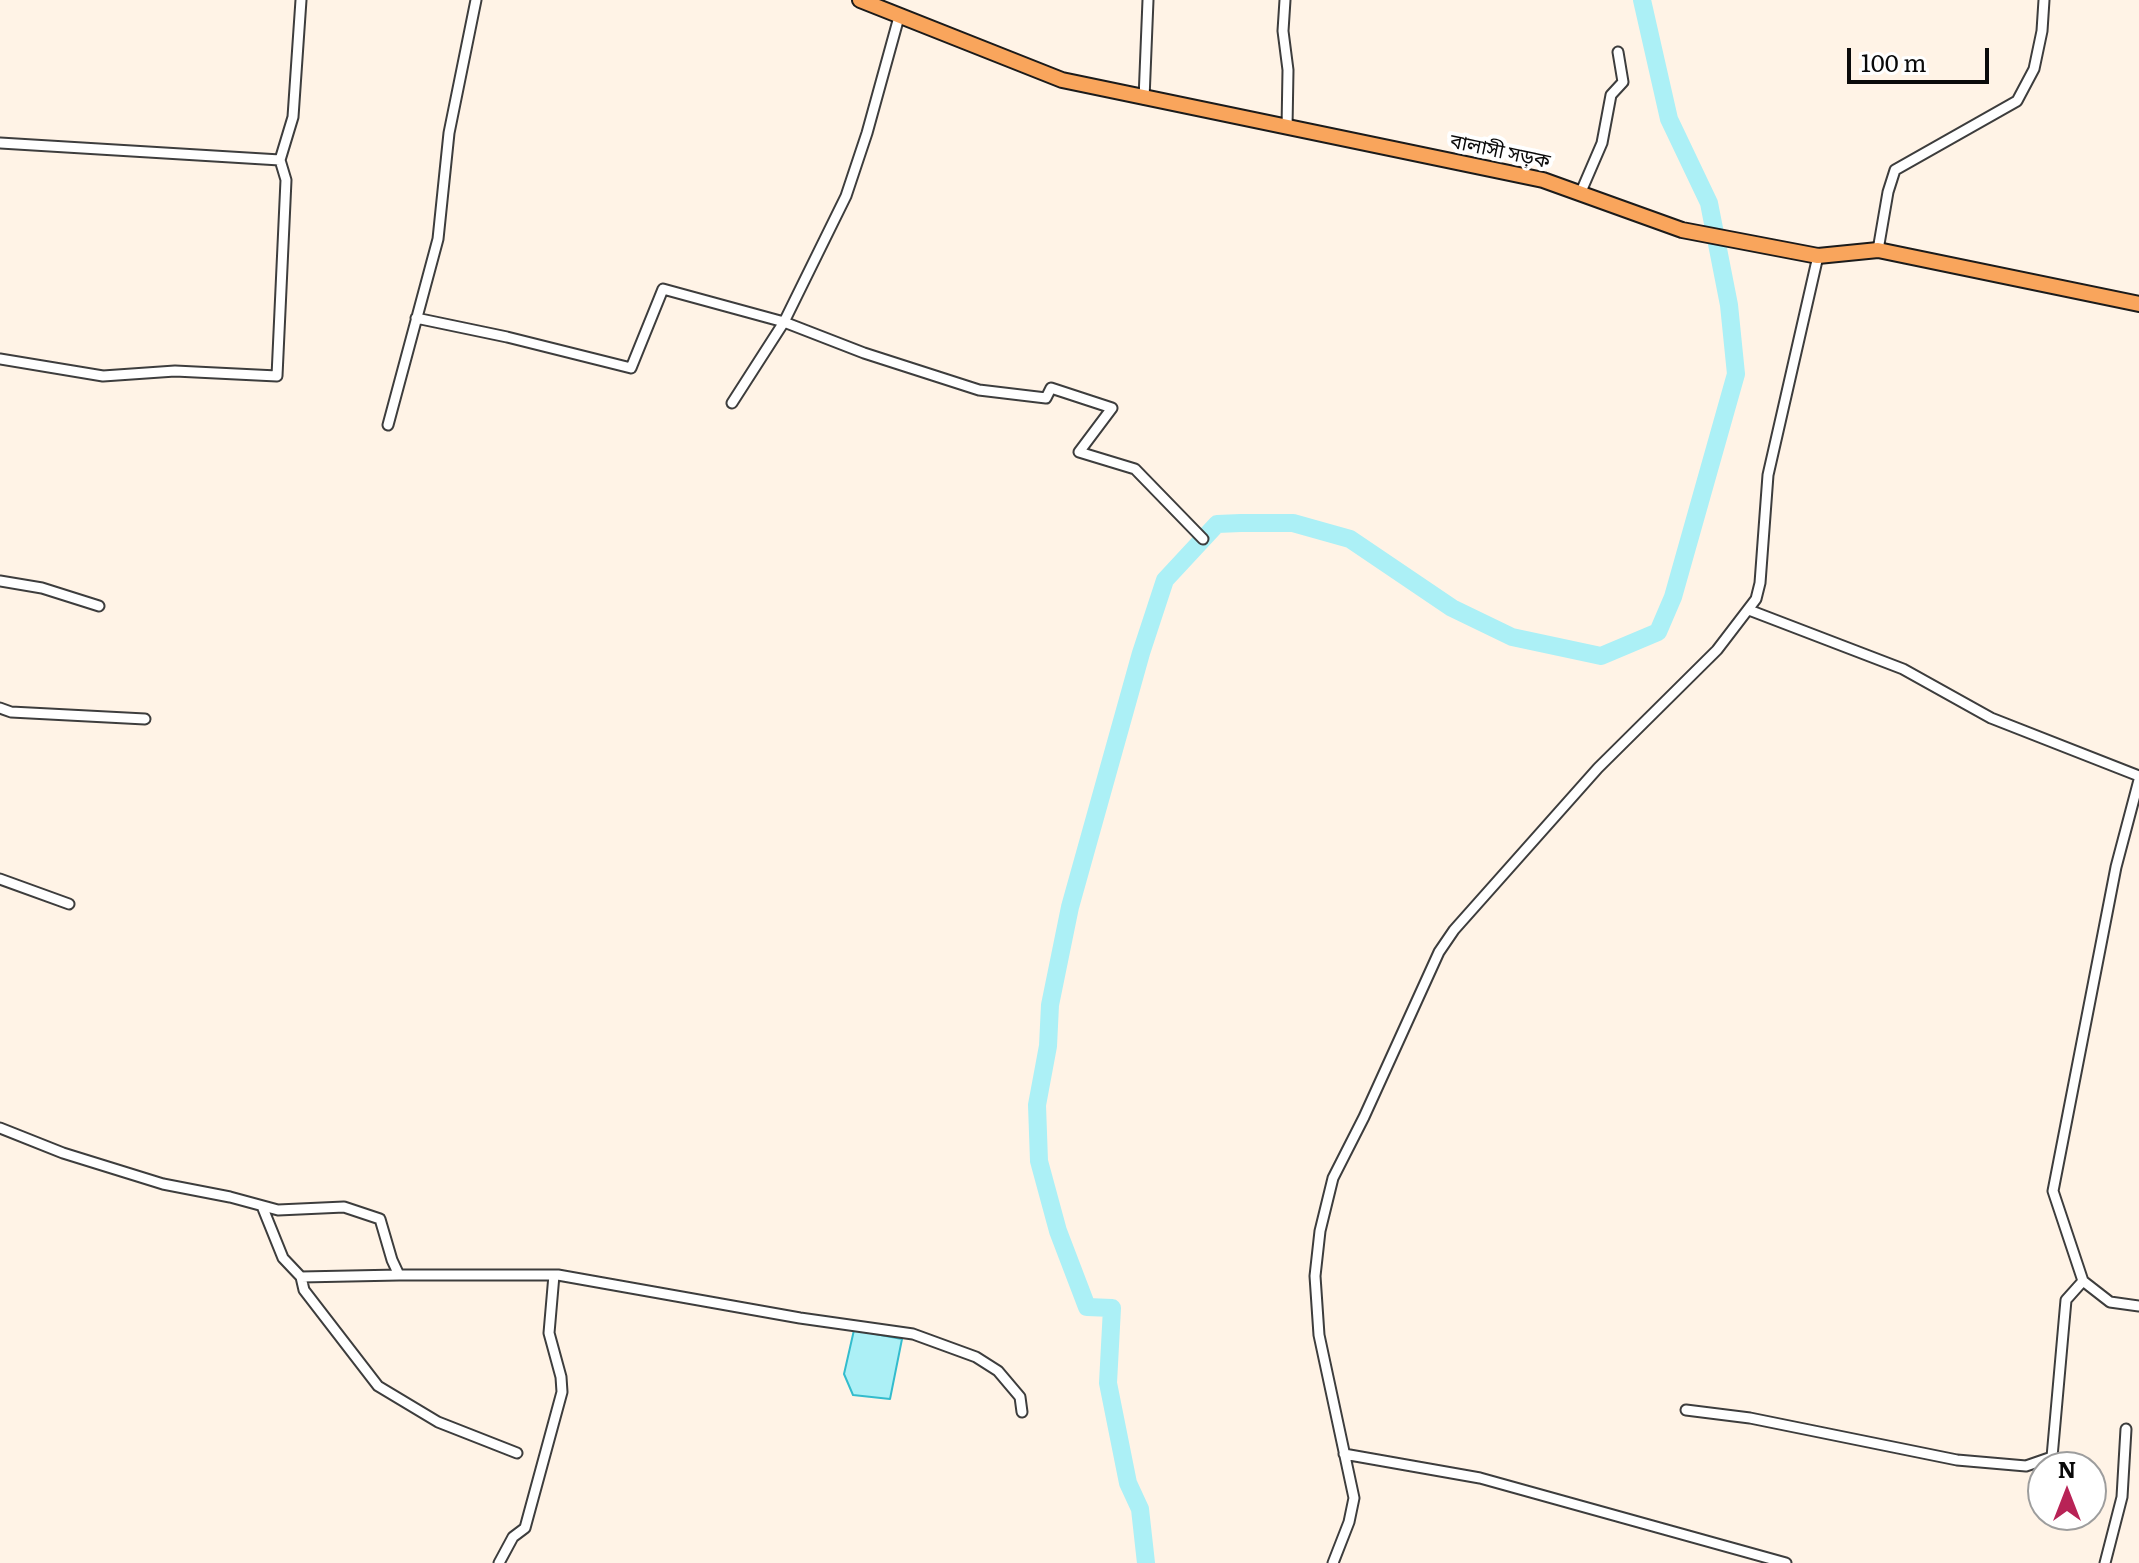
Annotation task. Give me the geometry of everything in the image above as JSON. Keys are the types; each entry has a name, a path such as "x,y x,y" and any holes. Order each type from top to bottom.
{"main road":[{"name":"বালাসী সড়ক","path":"860,0 1062,80 1543,180 1682,230 1818,256 1878,250 2139,304"}],"street":[{"path":"0,359 103,376 175,371 277,376 286,180 280,160 293,117 301,0"},
{"path":"388,425 438,239 449,133 476,0"},
{"path":"1144,99 1148,0"},
{"path":"1285,0 1283,31 1288,70 1287,128"},
{"path":"1878,250 1895,170 2017,101 2034,69 2042,31 2044,0"},
{"path":"732,403 784,322 846,196 899,17"},
{"path":"1580,194 1602,143 1611,95 1623,82 1618,52"},
{"path":"0,143 280,160"},
{"path":"1333,1563 1349,1522 1354,1498 1319,1335 1315,1276 1320,1231 1333,1178 1439,952 1454,930 1598,768 1717,650 1749,610 1760,583 1768,475 1818,256"},
{"path":"416,318 631,368 663,289 784,322 864,353 979,390 1046,398 1051,388 1112,408 1079,452 1135,469 1203,539"},
{"path":"0,581 42,588 99,606"},
{"path":"1749,610 1903,669 1991,718 2139,778 2116,867 2053,1191 2083,1281 2110,1302 2139,1306"},
{"path":"0,708 11,712 145,719"},
{"path":"0,879 69,904"},
{"path":"0,1128 63,1153 163,1184 278,1210 344,1207 380,1219 399,1275"},
{"path":"262,1206 283,1258 301,1277 304,1290 378,1386 438,1422 517,1453"},
{"path":"301,1277 554,1275 800,1318 913,1334 976,1357 998,1371 1020,1397 1022,1412"},
{"path":"499,1563 513,1537 525,1528 562,1392 549,1333 554,1275"},
{"path":"1686,1410 1750,1418 1957,1460 2026,1466 2052,1457 2066,1300 2083,1281"},
{"path":"2105,1563 2122,1497 2126,1429"},
{"path":"1344,1454 1480,1478 1786,1563"}],"water":[{"path":"854,1330 902,1339 890,1399 853,1395 844,1374"}],"waterway":[{"path":"1146,1563 1140,1509 1128,1483 1108,1383 1112,1308 1087,1307 1058,1231 1039,1161 1037,1105 1048,1046 1050,1005 1070,907 1141,653 1165,580 1217,524 1241,523 1293,523 1350,539 1452,608 1512,637 1601,656 1658,632 1673,597 1736,374 1729,305 1709,203 1669,119 1642,0"}]}
